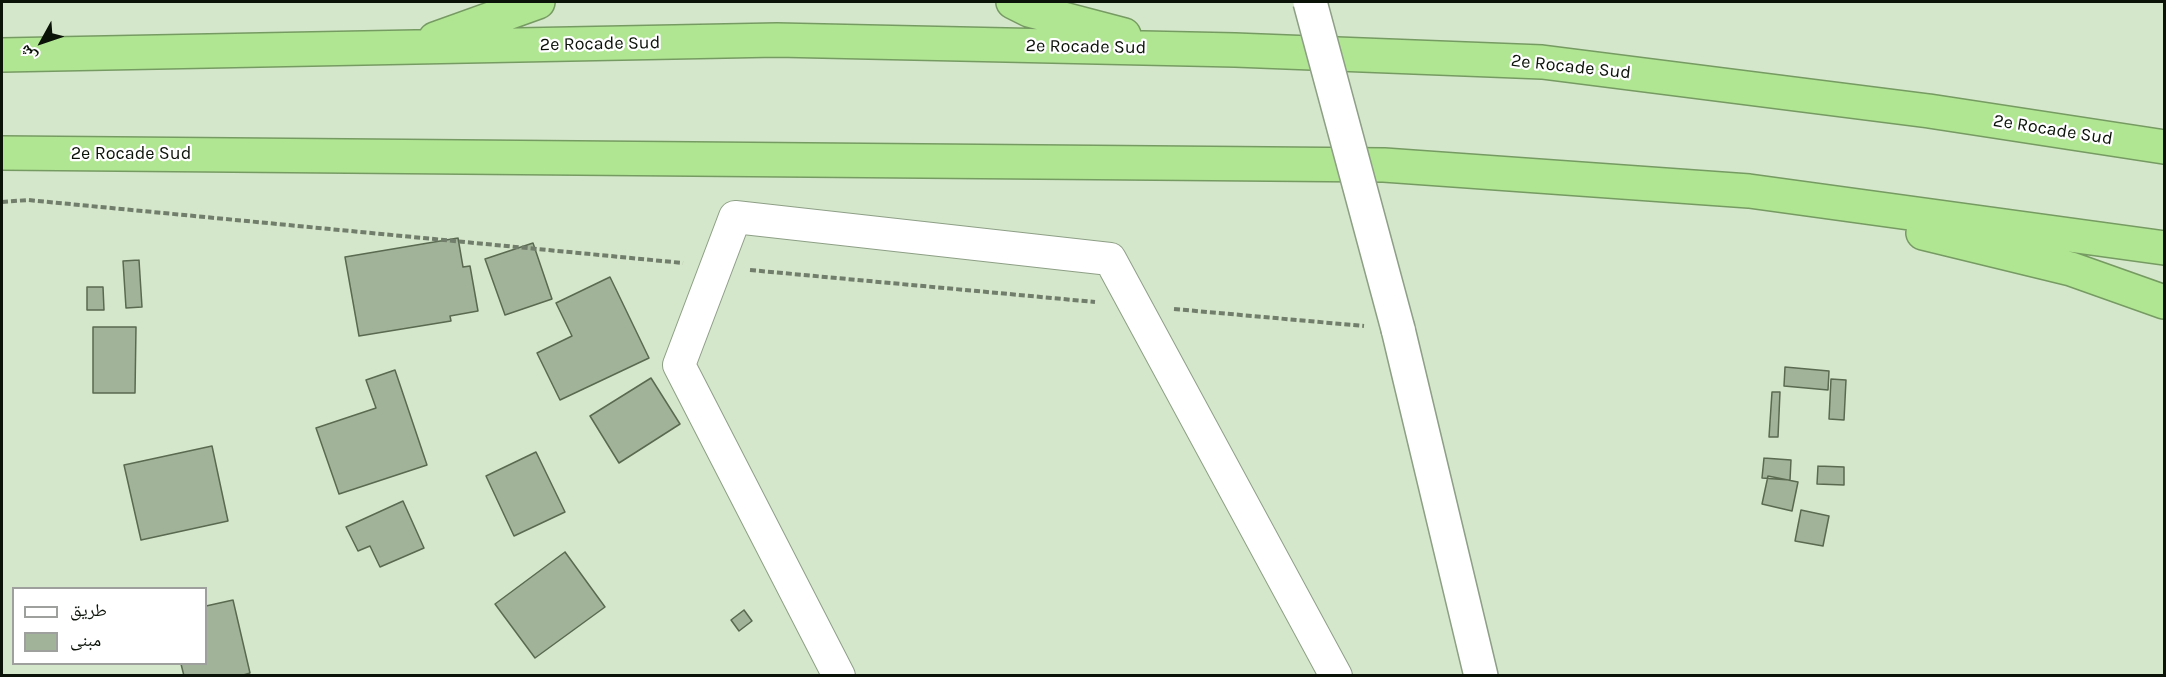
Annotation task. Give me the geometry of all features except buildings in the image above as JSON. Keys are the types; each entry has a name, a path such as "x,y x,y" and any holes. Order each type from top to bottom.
{"highway":[{"path":"410,48 538,2"},
{"path":"1013,2 1029,10 1175,49"},
{"name":"2e Rocade Sud","path":"2,55 777,40 1175,49 1542,62 1929,111 2164,147"},
{"name":"2e Rocade Sud","path":"2,153 1384,165 1749,191 2164,248"},
{"path":"1749,191 2071,269 2164,302"}],"main road":[{"path":"1310,2 1398,329 1481,675"}],"street":[{"path":"839,675 679,365 735,217 1110,259 1336,675"}]}
